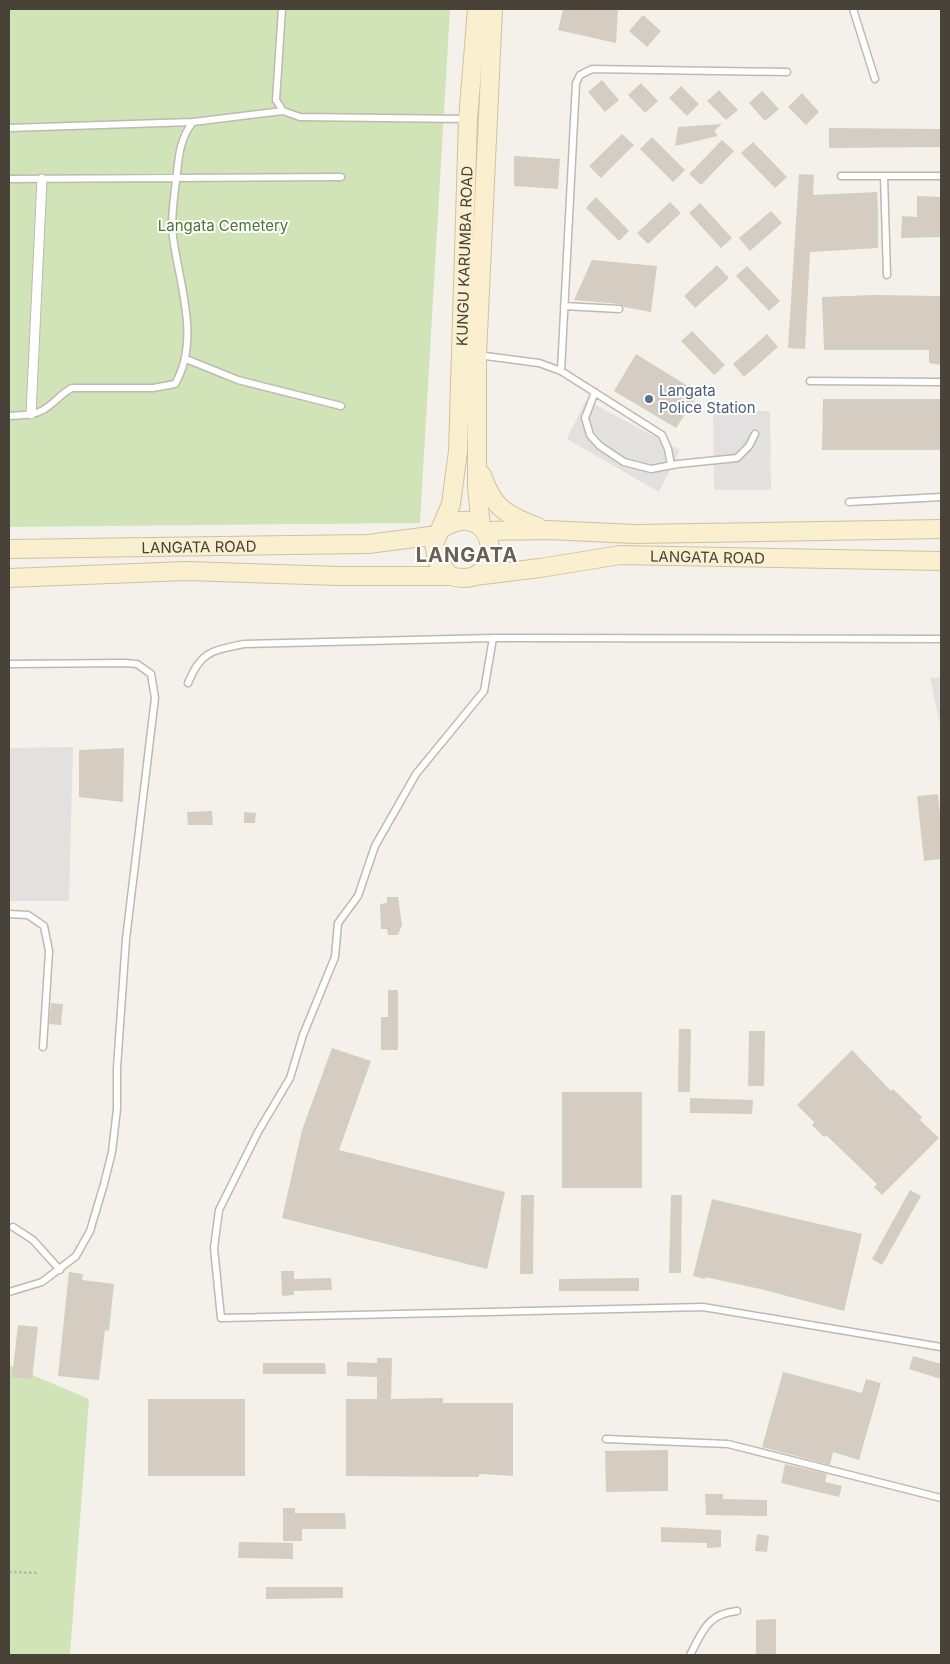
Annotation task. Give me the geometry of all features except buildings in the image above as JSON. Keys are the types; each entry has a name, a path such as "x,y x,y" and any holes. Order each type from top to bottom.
{"main road":[{"name":"KUNGU KARUMBA ROAD","path":"440,532 451,504 458,451 468,119 477,9"},
{"path":"483,529 462,521 452,522 440,532 434,552 441,568 450,576 464,579 475,576 483,570 489,561 490,541 483,529 476,487 478,463 477,355 493,9"},
{"path":"478,463 489,496 503,511 548,530"},
{"name":"LANGATA ROAD","path":"483,529 634,534 941,529"},
{"name":"LANGATA ROAD","path":"9,549 388,543 440,532"},
{"name":"LANGATA ROAD","path":"475,576 620,555 941,560"},
{"name":"LANGATA ROAD","path":"9,578 186,571 339,576 450,576"}],"street":[{"path":"32,414 42,179"}],"lane":[{"path":"282,9 276,100 283,111"},
{"path":"853,9 875,79"},
{"path":"561,371 576,82 580,75 592,69 787,72"},
{"path":"9,128 193,122 283,111 300,117 468,119"},
{"path":"9,416 32,414 44,410 62,393 72,388 153,388 175,384 186,358 184,290 172,235 176,178 184,134 193,122"},
{"path":"841,176 941,176"},
{"path":"884,176 887,275"},
{"path":"9,180 341,178"},
{"path":"564,306 619,309"},
{"path":"477,355 539,363 561,371 662,435 668,449 670,465"},
{"path":"186,358 238,380 341,406"},
{"path":"810,381 941,382"},
{"path":"595,392 585,418 590,434 600,446 624,462 651,470 670,465 736,458 749,446 755,434"},
{"path":"849,502 941,497"},
{"path":"188,683 195,665 204,657 220,649 244,644 493,638 941,639"},
{"path":"493,638 484,691 416,774 375,846 358,896 338,923 336,957 303,1035 290,1078 258,1132 219,1210 214,1248 221,1318 703,1307 941,1347"},
{"path":"9,664 125,662 142,667 151,674 154,682 155,698 126,939 117,1068 117,1109 112,1152 90,1231 76,1256 42,1282 9,1292"},
{"path":"9,914 28,915 44,926 49,951 43,1046"},
{"path":"13,1227 33,1240 60,1270"},
{"path":"606,1439 728,1444 941,1498"},
{"path":"690,1655 709,1622 724,1612 737,1611"}],"path":[{"path":"9,1572 39,1573"}],"green space":[{"name":"Langata Cemetery","path":"9,9 450,9 420,523 9,527"},
{"path":"9,1365 89,1399 70,1655 9,1655"}],"shaded area":[{"path":"586,400 680,450 659,492 567,439"},
{"path":"770,411 771,490 714,490 713,412"},
{"path":"941,677 941,729 930,678"},
{"path":"73,747 69,901 9,901 9,748"}],"place":[{"name":"Langata Police Station","path":"649,399"}],"district":[{"name":"LANGATA","path":"467,555"}]}
